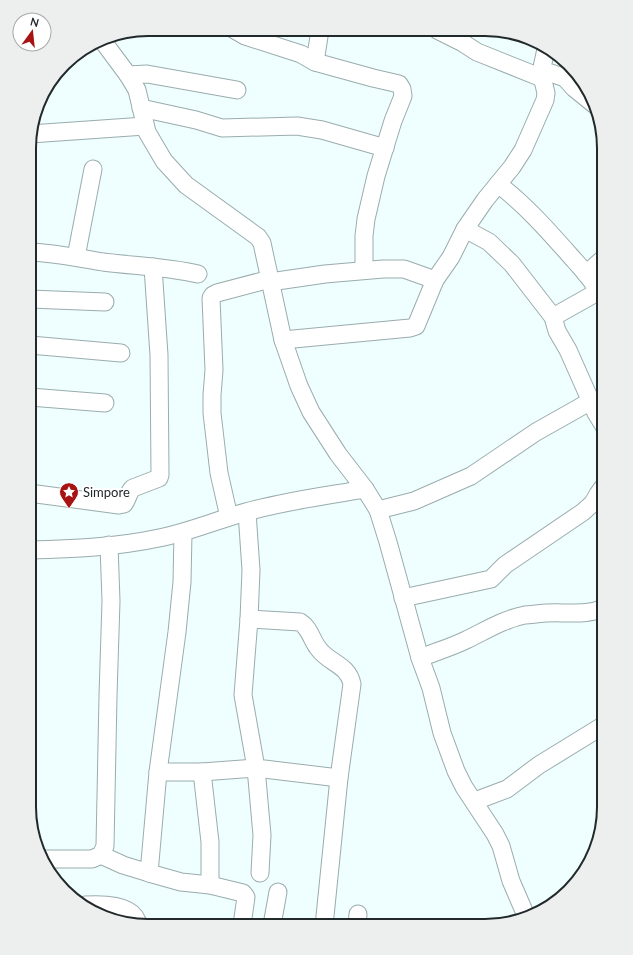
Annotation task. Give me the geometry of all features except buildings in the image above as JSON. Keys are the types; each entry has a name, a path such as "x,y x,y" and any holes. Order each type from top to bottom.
{"street":[{"path":"245,36 301,54 315,62 399,84 402,89 403,96 393,121 376,176 366,219 364,236 364,270"},
{"path":"315,62 319,36"},
{"path":"449,36 477,52 541,75 551,73 565,78 584,96"},
{"path":"105,45 128,74 137,90 146,132 164,161 186,186 258,237 262,243 283,340 299,386 311,412 338,454 365,489 378,510 420,658 431,688 442,733 464,787 475,801 495,834 511,880 524,911"},
{"path":"283,340 410,328 416,326 435,280 451,257 465,229 523,150 545,100 546,93 541,75 545,54"},
{"path":"128,74 147,74 237,90"},
{"path":"141,108 196,120 222,128 279,126 303,127 322,130 385,148"},
{"path":"37,134 145,126"},
{"path":"76,257 93,169"},
{"path":"498,184 514,197 586,274 596,287 596,292 594,294 553,317"},
{"path":"378,510 414,501 471,476 536,432 596,401 557,331 553,317 512,264 489,242 465,229"},
{"path":"36,252 174,269 198,274"},
{"path":"586,274 597,264"},
{"path":"36,494 119,505 124,504 127,500 130,490 136,486 159,478 159,355 153,267"},
{"path":"229,517 219,473 212,414 214,370 211,298 213,295 270,280 364,270 404,270 435,280"},
{"path":"36,299 105,302"},
{"path":"36,346 121,353"},
{"path":"36,397 105,403"},
{"path":"36,550 71,549 158,539 183,533 247,512 289,502 365,489"},
{"path":"403,598 491,579 505,565 583,512 593,503 597,496"},
{"path":"247,512 251,570 243,695 256,768 262,834 260,873"},
{"path":"149,873 158,772 182,582 183,533"},
{"path":"49,859 92,859 101,855 105,846 111,601 109,545"},
{"path":"420,658 465,641 485,630 525,615 561,612 578,614 597,612"},
{"path":"249,620 300,622 306,626 318,650 345,670 350,676 352,684 339,778 325,919"},
{"path":"475,801 507,789 539,766 597,729"},
{"path":"158,772 202,772 256,768 339,778"},
{"path":"202,772 210,842 210,885"},
{"path":"101,855 123,865 181,882 210,885 243,893 246,897 243,919"},
{"path":"273,919 278,892"},
{"path":"95,906 123,907 134,915 135,918"}],"place":[{"name":"Simpore","path":"69,509"}]}
